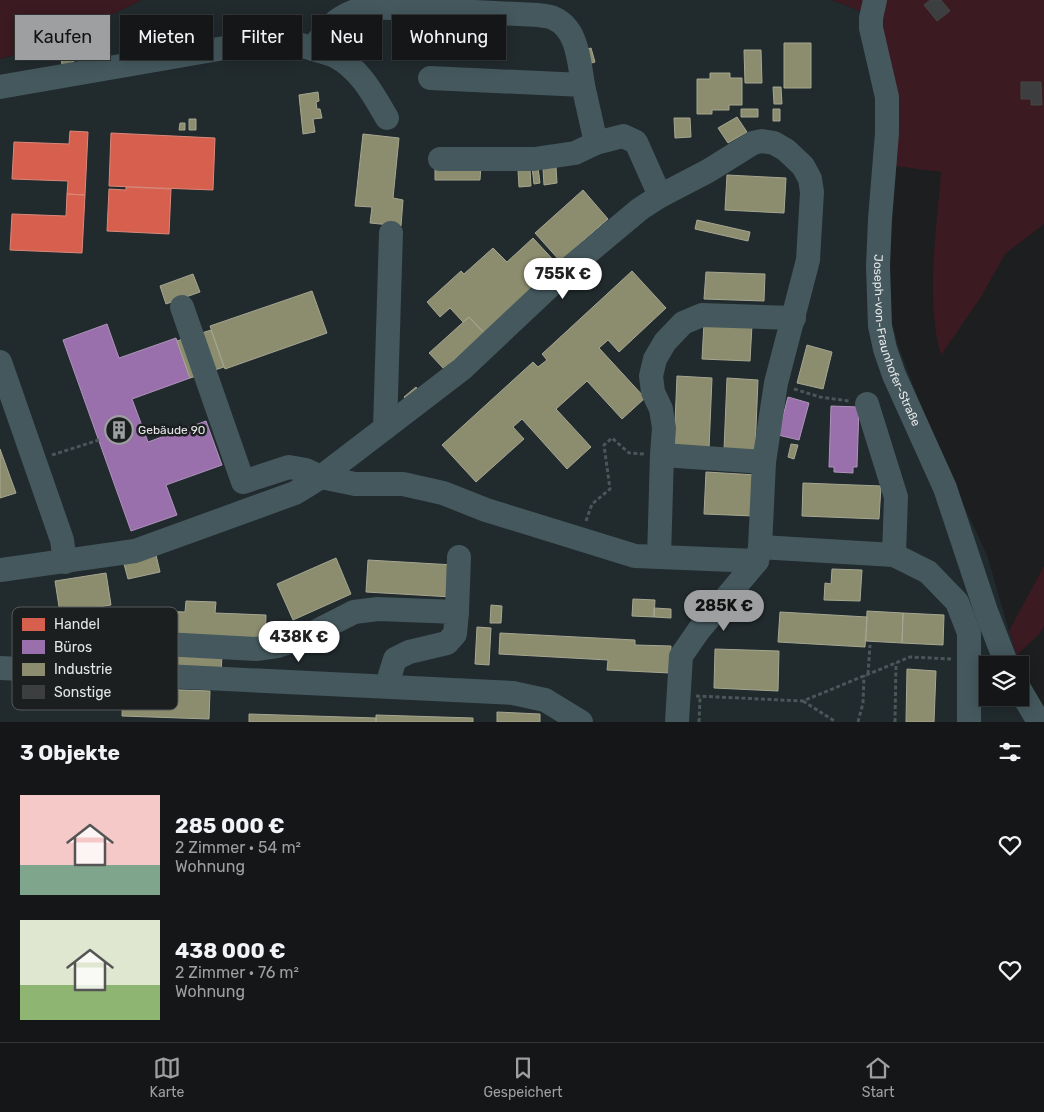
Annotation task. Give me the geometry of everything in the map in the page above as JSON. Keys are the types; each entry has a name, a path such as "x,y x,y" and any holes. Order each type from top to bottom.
{"street":[{"name":"Joseph-von-Fraunhofer-Straße","path":"875,0 871,28 887,97 887,133 878,266 880,326 885,349 894,375 945,488 986,611 1004,656"},
{"path":"346,15 352,11 369,7 538,15 554,18 568,30 577,48 596,143"},
{"path":"0,87 236,46 282,42 298,44 312,49"},
{"path":"340,60 354,70 368,86 387,118"},
{"path":"430,78 583,84"},
{"path":"440,160 534,159 575,153 596,143 623,136 636,142 660,196"},
{"path":"0,570 135,551 295,493 321,477 462,369 567,270 640,209 753,143 762,141 774,142 803,166 810,179 812,192 808,260 776,383 764,462 759,554 681,656 693,693 677,722"},
{"path":"385,428 391,233"},
{"path":"182,307 243,482 289,467 306,470 321,477 354,484 403,484 442,493 486,510 635,556 759,554 894,555 928,572 957,602 969,634 969,722"},
{"path":"659,557 664,428 660,409 652,392 651,376 658,353 682,323 702,315 794,318"},
{"path":"0,362 62,540 65,562"},
{"path":"867,404 896,497 894,555"},
{"path":"662,455 764,462"},
{"path":"389,686 390,674 395,660 409,652 447,643 455,634 459,558"},
{"path":"178,645 256,649 277,646 307,636 354,612 378,609 457,612"},
{"path":"178,677 513,693 545,700 581,722"},
{"path":"1029,705 1039,722"}],"path":[{"path":"776,383 820,397 867,404"},
{"path":"580,538 592,504 610,489 604,445 612,438 629,453 662,455"},
{"path":"34,460 99,440"},
{"path":"858,722 863,703 870,645"},
{"path":"699,722 693,693 803,701 910,657 969,660"},
{"path":"895,722 896,663"},
{"path":"803,701 836,722"}],"shaded area":[{"path":"0,0 142,0 110,15 15,15 15,55 0,59"},
{"path":"142,0 832,0 875,17 885,299 899,348 938,450 987,555 1017,655 979,656 979,706 1023,706 1028,722 0,722 0,59 15,55 15,60 110,60 110,15"},
{"path":"832,0 1044,0 1044,224 1005,254 981,297 941,355 936,334 933,288 941,172 888,165 875,17"},
{"path":"1044,566 1044,626 1039,634 1017,655 1009,631"}],"building: Handel":[{"path":"70,131 88,132 85,195 67,194 68,181 12,179 14,142 69,144"},
{"path":"111,133 215,138 213,190 109,186"},
{"path":"126,187 171,189 169,234 107,231 109,189 126,190"},
{"path":"67,194 85,195 82,253 10,250 12,214 66,216"}],"building: Büros":[{"name":"Gebäude 90","path":"107,324 119,358 176,338 190,378 132,399 148,442 206,421 222,465 166,485 177,515 131,531 63,340"},
{"path":"788,397 809,403 799,440 778,435"},
{"path":"831,406 859,407 857,467 853,467 853,473 834,472 834,467 829,467"}],"building: Industrie":[{"path":"784,43 811,43 811,88 784,88"},
{"path":"591,48 595,62 588,64 584,50"},
{"path":"744,50 761,50 762,83 745,83"},
{"path":"61,60 74,60 74,64 62,65"},
{"path":"710,73 730,73 730,78 742,78 742,105 729,105 729,110 712,110 712,114 697,114 697,79 710,79"},
{"path":"773,87 781,87 782,104 774,104"},
{"path":"318,92 319,101 316,102 317,109 320,109 322,118 313,119 315,132 303,134 299,95"},
{"path":"741,109 758,109 758,117 741,117"},
{"path":"773,109 780,109 780,121 773,121"},
{"path":"737,117 747,132 728,143 718,128"},
{"path":"674,118 690,118 691,137 675,138"},
{"path":"189,119 196,119 196,130 189,130"},
{"path":"180,123 185,123 185,130 179,130"},
{"path":"363,134 399,138 393,198 403,200 401,226 370,223 372,207 355,206"},
{"path":"435,164 481,165 480,180 435,180"},
{"path":"532,167 538,167 540,183 534,184"},
{"path":"556,167 557,183 544,185 543,169"},
{"path":"530,169 531,186 519,187 518,170"},
{"path":"727,175 786,178 784,213 725,210"},
{"path":"583,190 608,219 560,261 535,233"},
{"path":"697,220 750,232 748,241 695,229"},
{"path":"533,238 558,265 484,333 469,317 463,322 450,308 440,317 427,302 461,271 464,274 493,248 507,262"},
{"path":"632,271 666,308 619,352 608,340 599,348 645,398 622,419 587,381 556,409 591,447 567,469 522,419 513,427 524,439 476,482 442,445 533,362 538,367 547,360 542,354"},
{"path":"706,272 765,274 764,301 704,299"},
{"path":"193,274 200,292 166,304 160,286"},
{"path":"312,291 327,333 225,369 210,326"},
{"path":"469,317 484,333 444,369 429,353"},
{"path":"704,323 752,325 750,361 702,359"},
{"path":"211,330 224,367 190,378 177,341"},
{"path":"807,345 832,352 823,389 797,383"},
{"path":"677,376 712,378 709,449 674,448"},
{"path":"727,378 758,380 755,451 724,450"},
{"path":"416,387 421,393 409,403 404,397"},
{"path":"791,444 798,445 794,459 788,457"},
{"path":"0,449 16,493 0,498"},
{"path":"706,472 756,475 754,516 704,514"},
{"path":"803,483 881,486 879,519 802,516"},
{"path":"156,555 160,572 128,579 124,564"},
{"path":"336,558 351,594 293,620 277,584"},
{"path":"368,560 454,565 452,597 366,592"},
{"path":"832,569 862,570 860,601 824,600 825,583 831,584"},
{"path":"106,573 111,605 98,607 59,607 55,581"},
{"path":"633,599 655,600 654,617 632,616"},
{"path":"186,601 216,602 215,613 266,615 265,645 178,641 178,612 185,612"},
{"path":"491,605 502,606 501,623 490,623"},
{"path":"654,608 671,609 671,618 654,617"},
{"path":"867,611 903,613 902,643 866,641"},
{"path":"780,612 867,617 865,647 778,642"},
{"path":"903,613 944,615 943,645 902,643"},
{"path":"477,627 491,628 489,665 475,664"},
{"path":"500,633 635,640 635,645 671,646 670,673 607,670 608,660 499,654"},
{"path":"715,649 779,651 778,691 714,688"},
{"path":"178,654 222,656 221,672 178,670"},
{"path":"907,669 936,671 934,722 906,722"},
{"path":"178,690 210,691 209,719 122,716 122,710 178,710"},
{"path":"497,712 540,714 540,722 497,722"},
{"path":"249,714 376,718 376,722 249,722"},
{"path":"376,715 473,718 473,722 376,722"}],"building: Sonstige":[{"path":"930,0 941,0 950,11 937,21 924,5"},
{"path":"1021,82 1041,82 1042,105 1031,105 1031,99 1021,99"}],"place":[{"name":"Gebäude 90","path":"119,430"}]}
